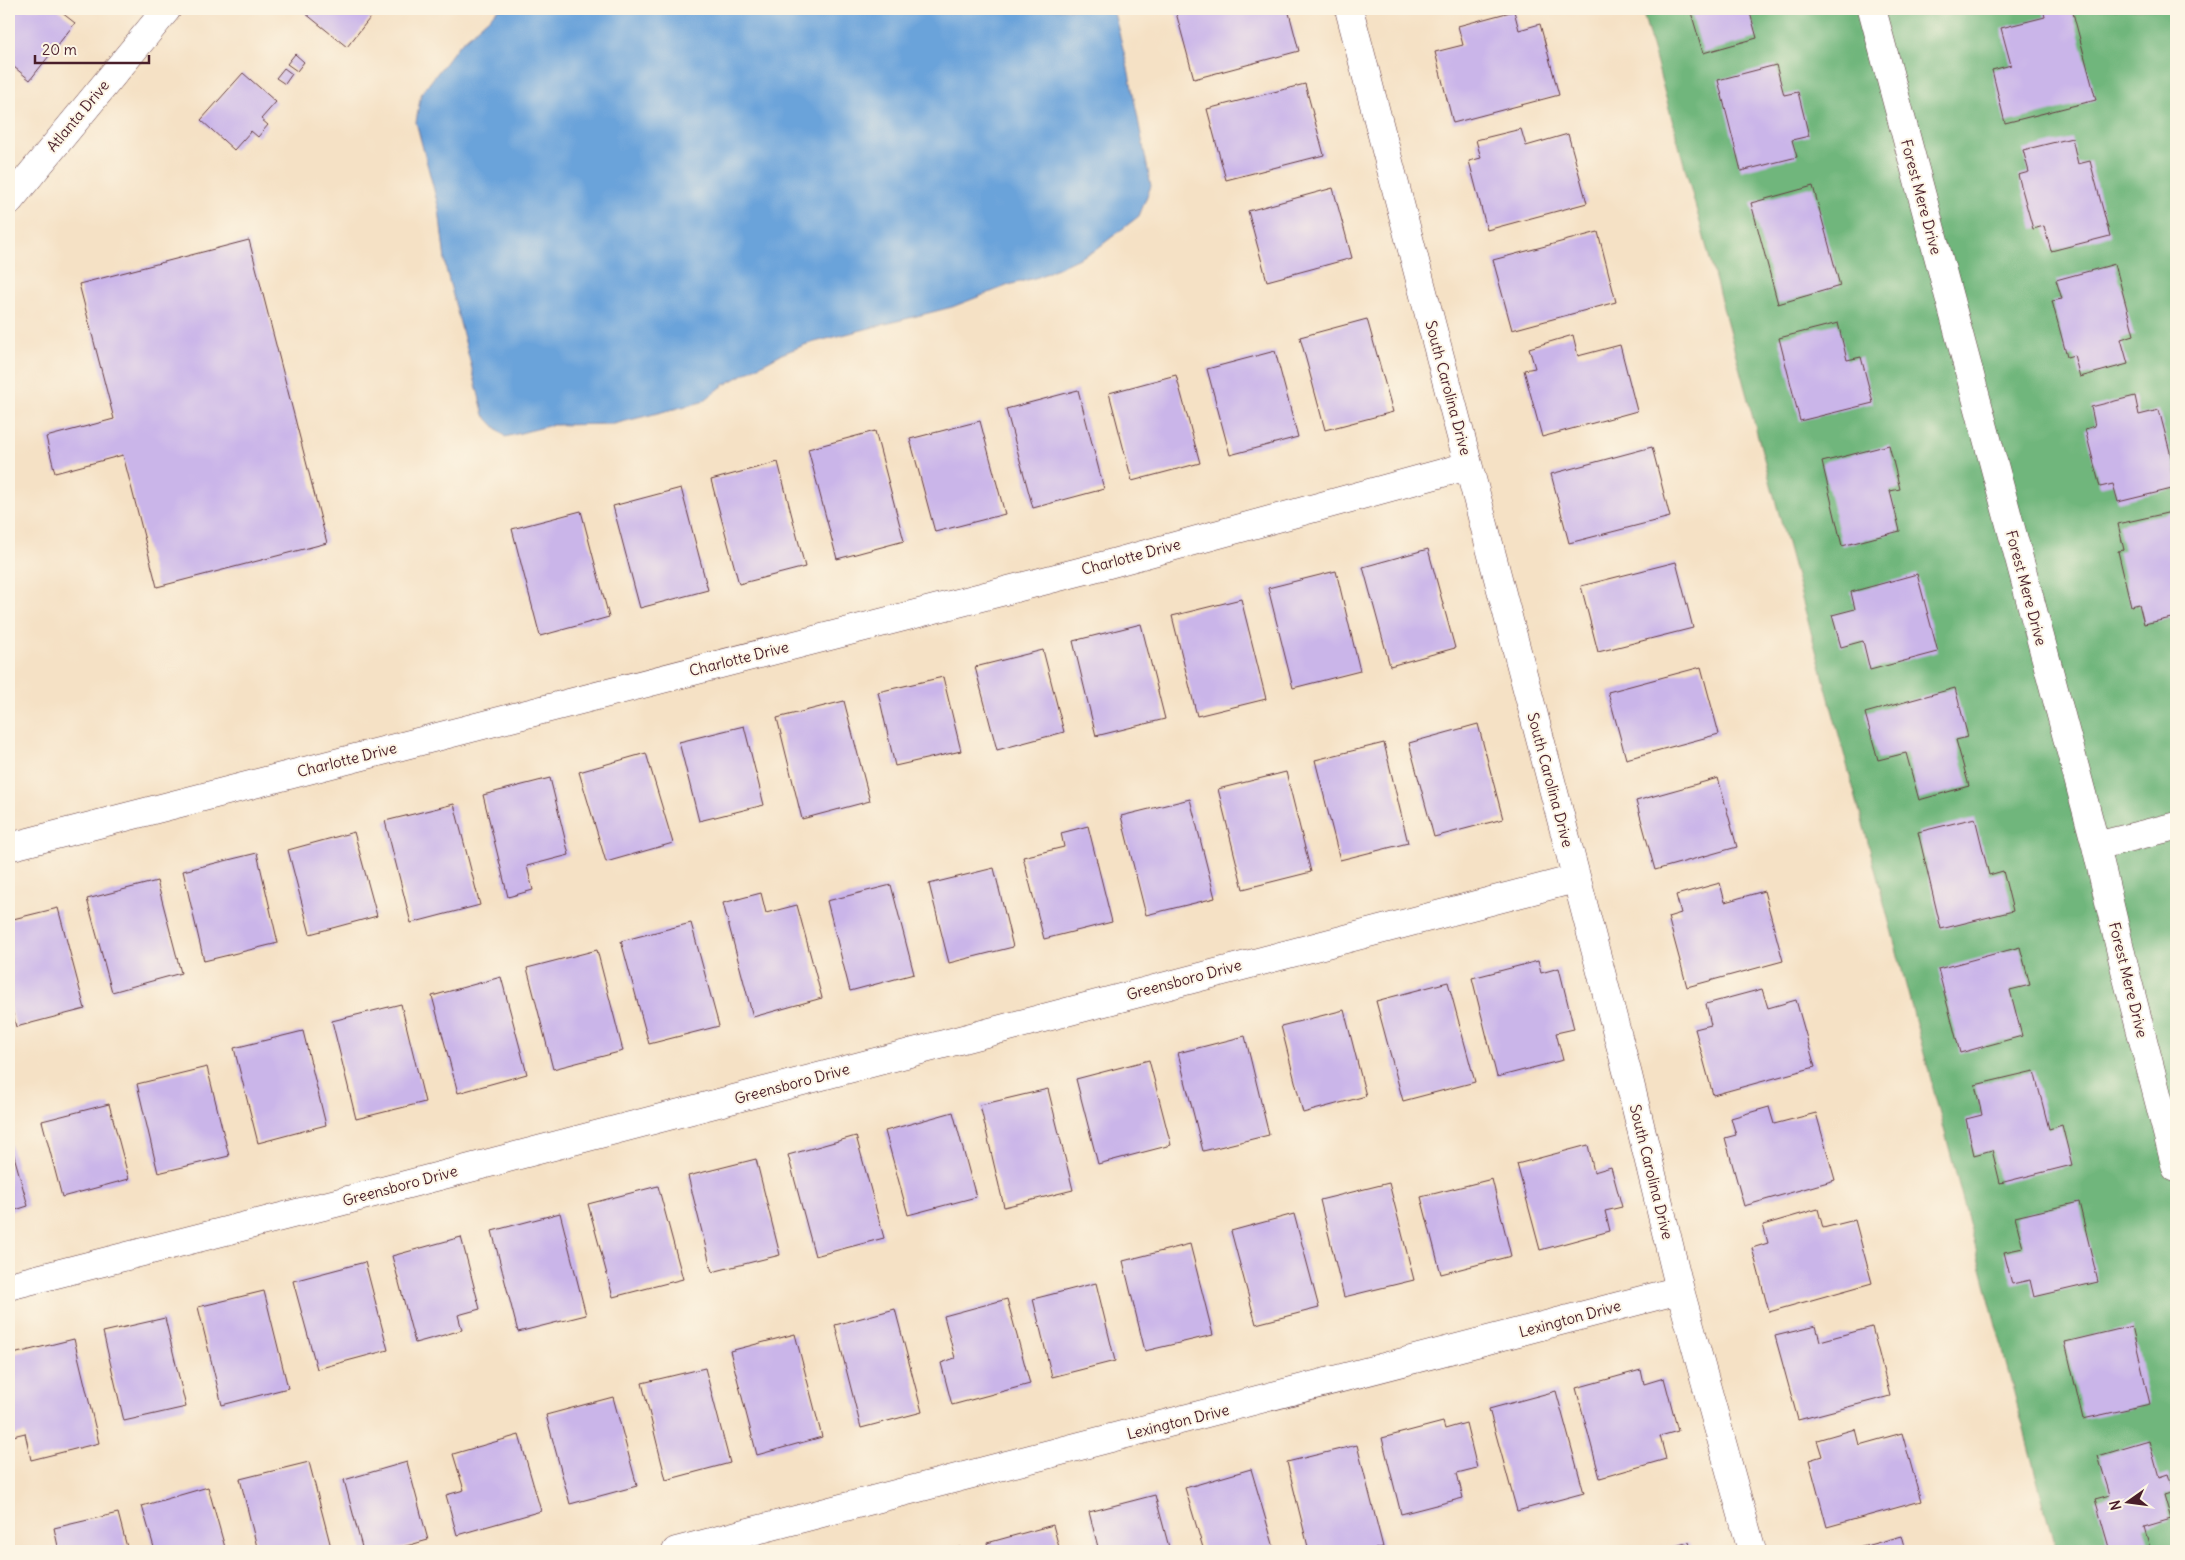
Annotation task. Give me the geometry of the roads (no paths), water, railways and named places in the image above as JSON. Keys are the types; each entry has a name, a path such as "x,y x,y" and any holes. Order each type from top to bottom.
{"street":[{"name":"Atlanta Drive","path":"9,201 167,9"},
{"name":"South Carolina Drive","path":"1349,9 1575,879 1628,1075 1680,1290 1752,1551"},
{"name":"Forest Mere Drive","path":"1872,9 2096,846 2126,974 2176,1168"},
{"name":"Charlotte Drive","path":"9,847 1098,566 1468,466"},
{"path":"2096,846 2176,826"},
{"name":"Greensboro Drive","path":"9,1286 326,1206 1575,879"},
{"name":"Lexington Drive","path":"676,1551 1680,1290"}],"water":[{"path":"499,9 1113,9 1128,68 1151,186 1139,216 1094,251 1038,277 1009,285 952,307 807,344 779,355 724,385 702,402 614,424 552,425 505,437 484,415 446,269 439,209 416,122 421,94 459,45"}]}
